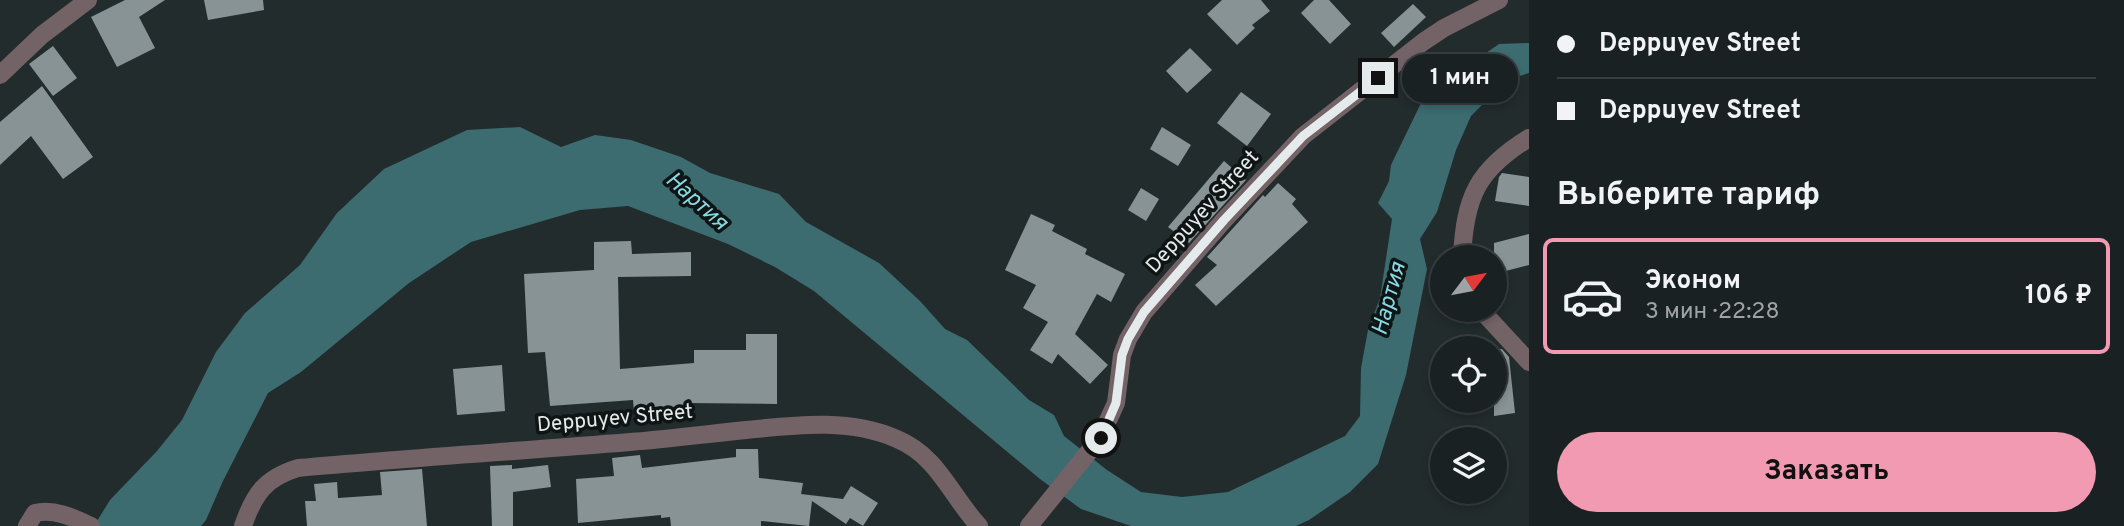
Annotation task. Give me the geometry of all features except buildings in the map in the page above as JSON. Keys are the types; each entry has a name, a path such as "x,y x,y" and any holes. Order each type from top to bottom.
{"street":[{"path":"0,75 42,35 88,0"},
{"name":"Deppuyev Street","path":"1032,524 1101,438 1109,423 1119,388 1122,355 1134,326 1224,220 1303,136 1423,42 1499,0"},
{"path":"1463,245 1464,226 1477,185 1492,164 1529,138"},
{"path":"1492,322 1529,362"},
{"name":"Deppuyev Street","path":"243,526 248,512 266,484 278,474 298,468 634,442 814,423 871,430 897,438 911,446 938,469 963,508 979,526"},
{"path":"27,526 35,513 43,511 56,512 91,526"}],"water":[{"name":"Нартия","path":"1529,43 1529,73 1507,80 1471,116 1456,150 1437,212 1420,239 1427,269 1406,375 1378,464 1350,492 1296,526 1131,526 1081,509 1040,479 814,291 775,267 728,244 628,206 580,210 471,242 409,283 301,372 268,393 201,526 94,526 110,500 157,451 182,420 216,352 245,313 300,265 337,213 384,169 467,130 520,127 561,147 595,135 631,140 681,157 710,173 779,194 806,222 879,263 920,301 945,329 967,340 1029,400 1054,415 1064,436 1107,470 1141,492 1182,497 1228,492 1345,436 1360,416 1361,368 1368,330 1380,298 1392,219 1378,203 1389,181 1391,165 1421,103 1457,73 1499,44"}],"route":[{"path":"1101,438 1116,403 1122,355 1134,326 1144,312 1224,220 1303,136 1378,78"}]}
